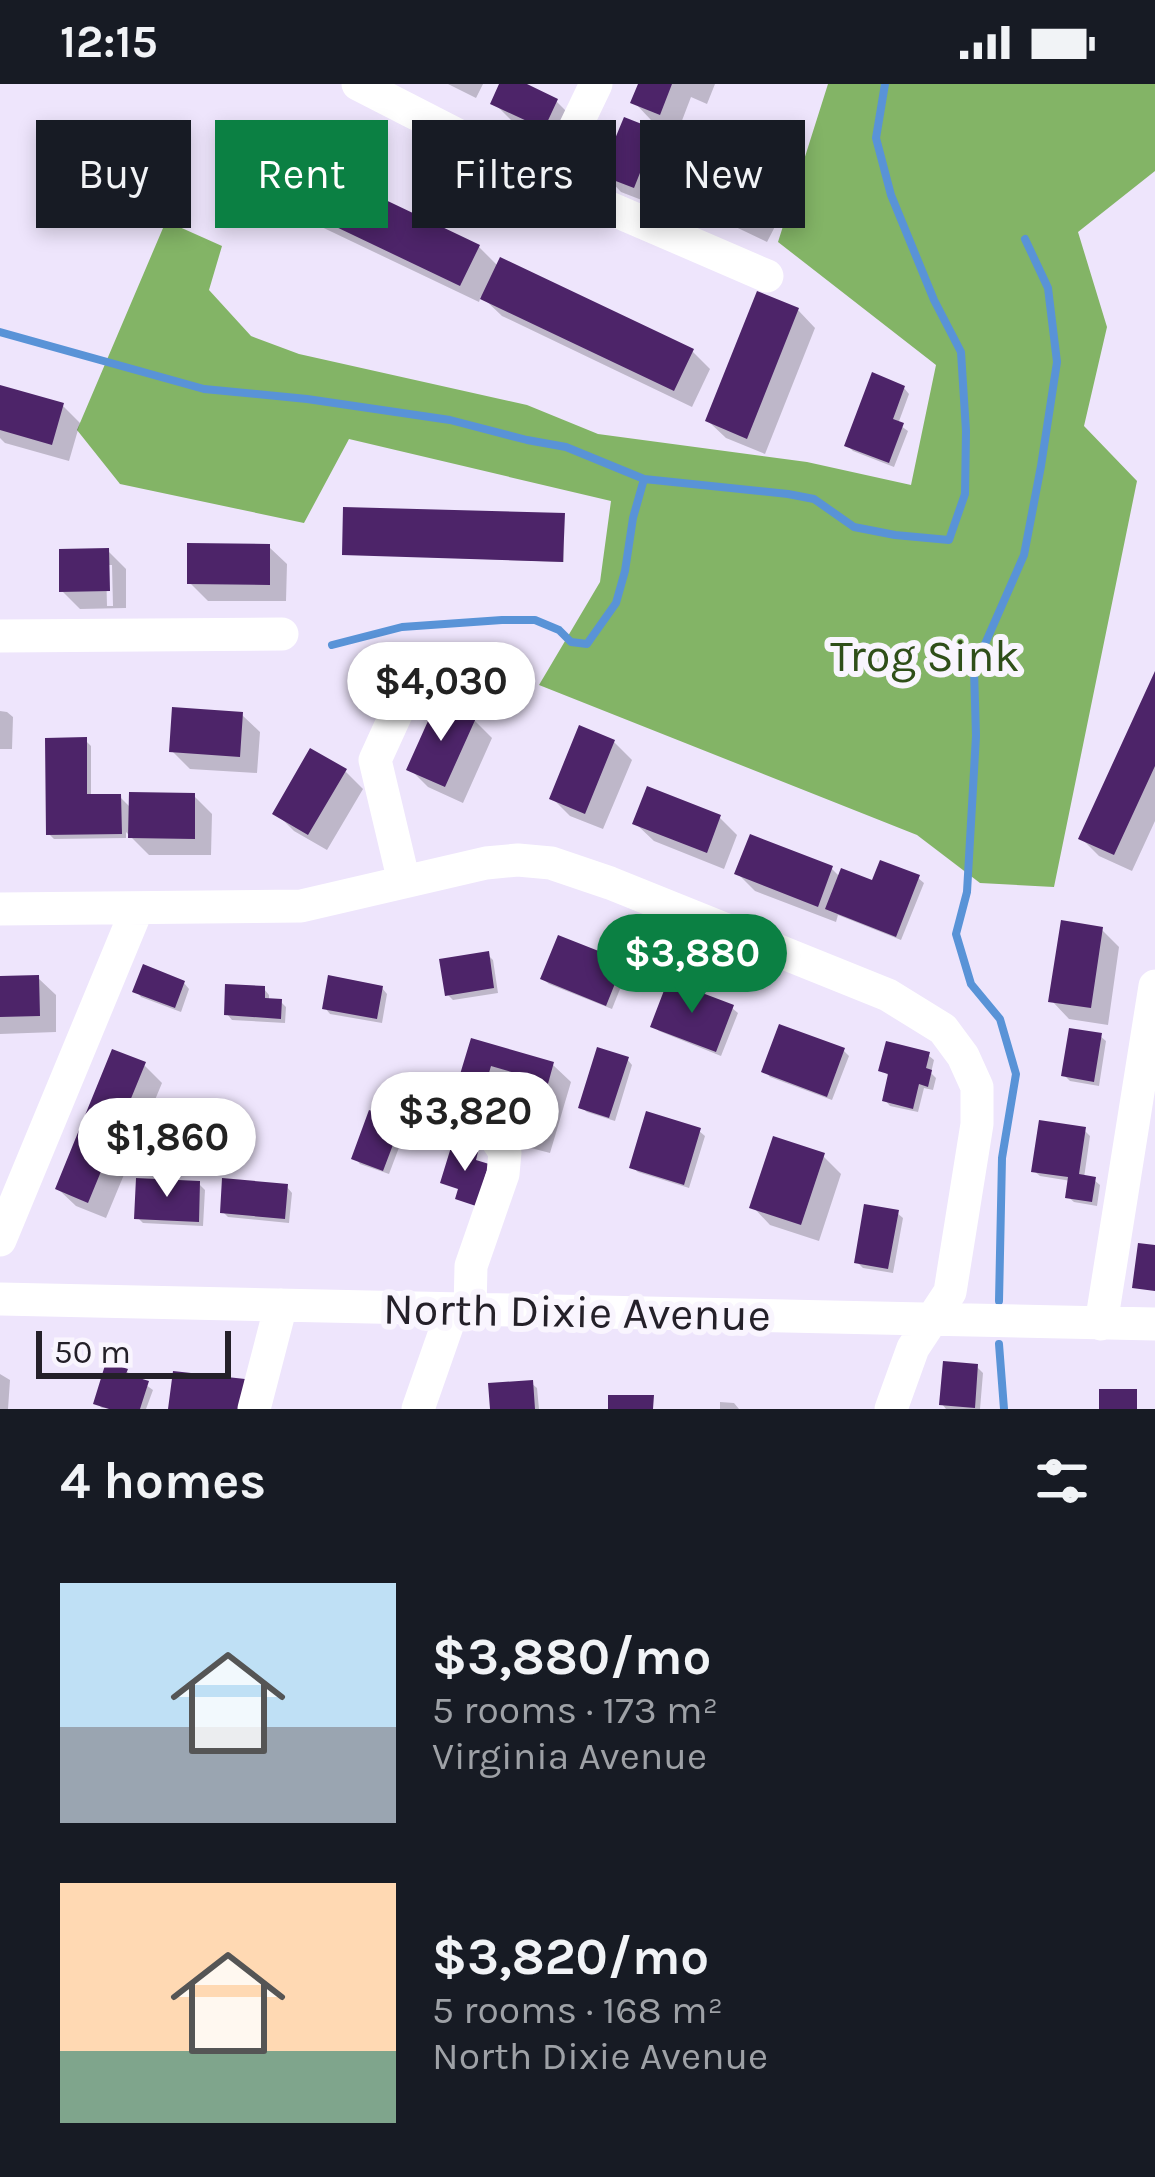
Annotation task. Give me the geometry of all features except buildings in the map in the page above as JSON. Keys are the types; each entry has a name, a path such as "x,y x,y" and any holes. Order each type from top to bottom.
{"street":[{"path":"358,84 428,120"},
{"path":"579,120 596,84"},
{"path":"616,211 767,276"},
{"path":"0,636 282,634"},
{"path":"404,882 375,760 412,680"},
{"path":"0,909 301,906 486,863 551,863 888,995 943,1029 963,1057 976,1087 977,1124 950,1292 913,1348 891,1409"},
{"path":"0,1240 137,909"},
{"path":"1101,1324 1155,986"},
{"path":"418,1409 462,1310 471,1266 502,1174 505,1152 493,1134 494,1106"},
{"name":"North Dixie Avenue","path":"0,1299 1155,1324"},
{"path":"254,1409 281,1305"}],"green space":[{"name":"Trog Sink","path":"828,84 1155,84 1155,171 1078,232 1107,327 1084,426 1137,481 1054,887 980,883 917,835 539,685 600,582 611,501 349,439 304,523 120,484 77,430 163,228 182,228 222,246 209,290 251,336 299,354 527,405 598,434 807,462 911,485 936,365 778,242 782,228 805,228 805,157"}],"waterway":[{"path":"332,645 402,627 502,620 535,620 559,630 571,642 587,644 616,603 644,479 814,499 854,527 949,540 965,494 961,352 891,195 876,138 885,84"},
{"path":"999,1301 1002,1158 1016,1074 1000,1019 971,984 956,934 967,892 976,736 974,669 1024,555 1057,362 1048,288 1025,239"},
{"path":"0,332 204,389 450,420 566,447 644,479"},
{"path":"999,1344 1004,1409"}]}
